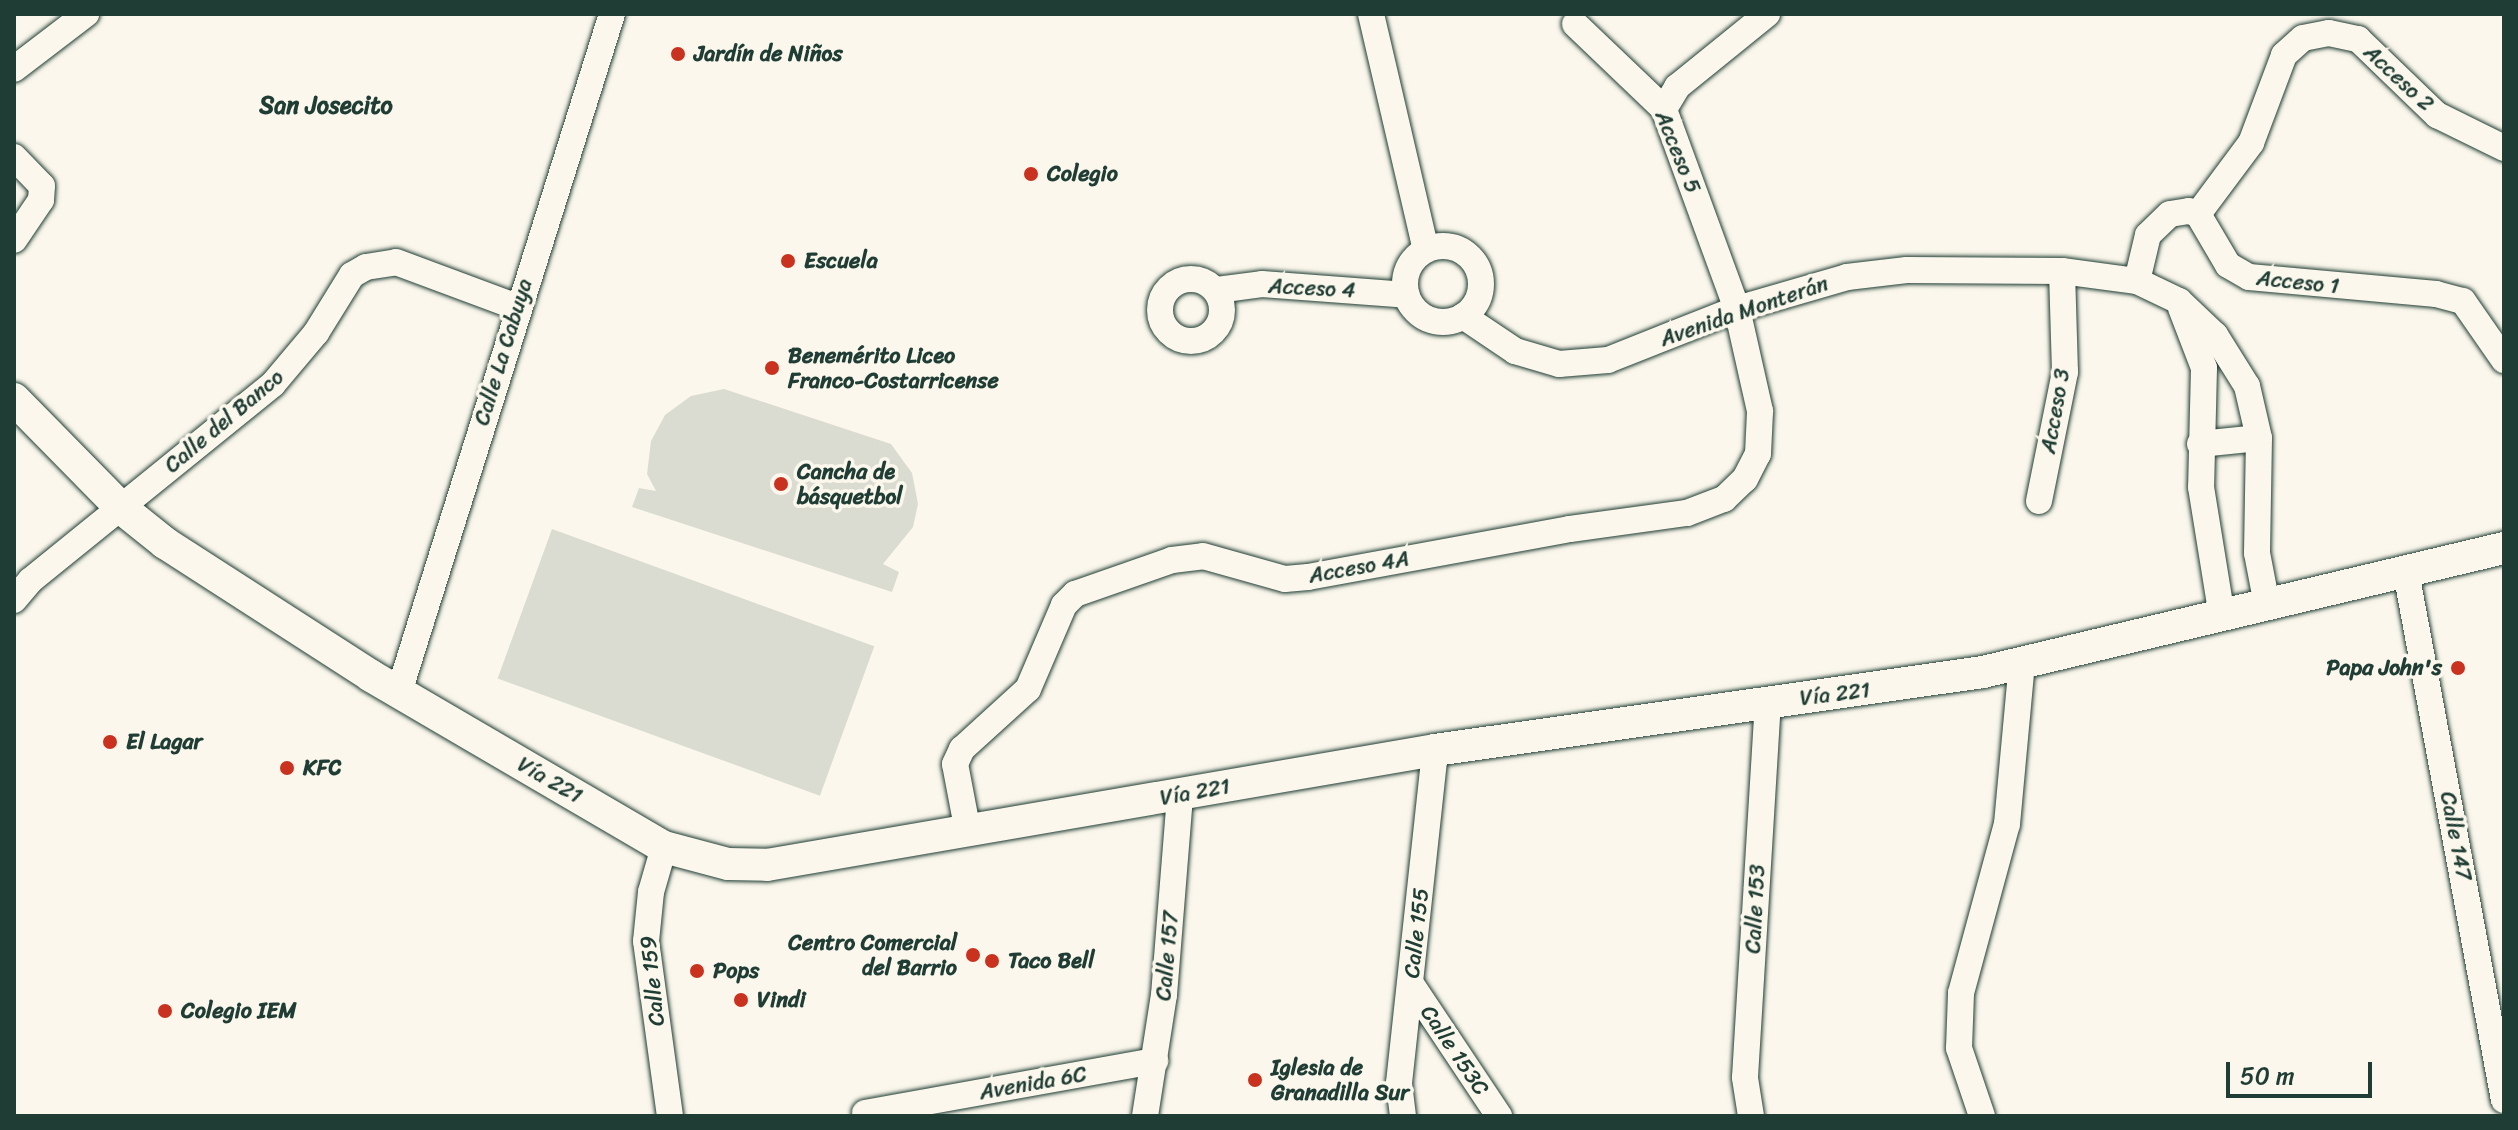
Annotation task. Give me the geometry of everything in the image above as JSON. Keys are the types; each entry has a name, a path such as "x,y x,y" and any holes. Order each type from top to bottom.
{"main road":[{"name":"Vía 221","path":"14,399 120,507 165,543 399,692 664,847 704,860 767,865 1435,750 2022,663 2504,548"}],"street":[{"path":"14,69 86,14"},
{"name":"Calle La Cabuya","path":"399,692 517,307 612,14"},
{"path":"1371,14 1426,250"},
{"path":"1664,109 1677,87 1767,14"},
{"name":"Acceso 5","path":"1575,24 1664,109 1737,309"},
{"name":"Acceso 2","path":"2198,214 2251,143 2284,55 2303,38 2358,39 2407,91 2437,115 2504,148"},
{"path":"14,157 42,186 41,200 14,240"},
{"path":"2137,281 2148,235 2170,214 2198,214"},
{"name":"Acceso 1","path":"2198,214 2237,273 2451,296 2474,311 2504,360"},
{"path":"1451,246 1473,260 1479,271 1479,297 1463,316 1430,319 1407,295 1406,274 1426,250 1451,246"},
{"name":"Calle del Banco","path":"14,600 31,580 273,384 316,333 352,275 366,267 396,262 517,307"},
{"name":"Avenida Monterán","path":"1463,316 1515,351 1559,364 1608,360 1737,309 1821,283 1907,270 2062,271 2137,281 2179,301 2215,335 2247,386 2259,438 2257,553 2267,605"},
{"name":"Acceso 3","path":"2039,501 2065,372 2062,271"},
{"name":"Acceso 4","path":"1217,290 1262,284 1407,295"},
{"path":"2179,301 2204,368 2201,487 2222,616"},
{"name":"Acceso 4A","path":"968,832 955,782 958,756 1028,689 1064,605 1075,594 1172,560 1203,556 1285,579 1308,577 1570,529 1687,513 1724,499 1745,479 1758,454 1760,411 1737,309"},
{"path":"2200,444 2259,438"},
{"name":"Calle 147","path":"2406,572 2492,957 2503,1087"},
{"path":"1982,1116 1959,1048 1961,993 2007,824 2022,663"},
{"name":"Calle 153","path":"1751,1116 1745,1077 1768,702"},
{"name":"Calle 155","path":"1403,1116 1399,1083 1435,750"},
{"name":"Calle 157","path":"1145,1116 1155,1061 1180,795"},
{"name":"Calle 159","path":"664,847 651,892 646,941 670,1116"},
{"name":"Calle 153C","path":"1411,984 1499,1116"},
{"name":"Avenida 6C","path":"865,1113 1155,1061"}],"shaded area":[{"path":"724,389 891,444 912,473 918,504 913,527 883,564 899,572 892,592 632,507 639,488 656,491 647,474 651,441 665,415 691,396"},
{"path":"552,529 874,646 820,796 498,678"}],"place":[{"name":"Jardín de Niños","path":"678,54"},
{"name":"Colegio","path":"1031,174"},
{"name":"Escuela","path":"788,261"},
{"name":"Benemérito Liceo Franco-Costarricense","path":"772,368"},
{"name":"Cancha de básquetbol","path":"781,484"},
{"name":"Papa John's","path":"2458,668"},
{"name":"El Lagar","path":"110,742"},
{"name":"KFC","path":"287,768"},
{"name":"Centro Comercial del Barrio","path":"973,955"},
{"name":"Taco Bell","path":"992,961"},
{"name":"Pops","path":"697,971"},
{"name":"Vindi","path":"741,1000"},
{"name":"Colegio IEM","path":"165,1011"},
{"name":"Iglesia de Granadilla Sur","path":"1255,1080"}],"district":[{"name":"San Josecito","path":"326,106"}]}
